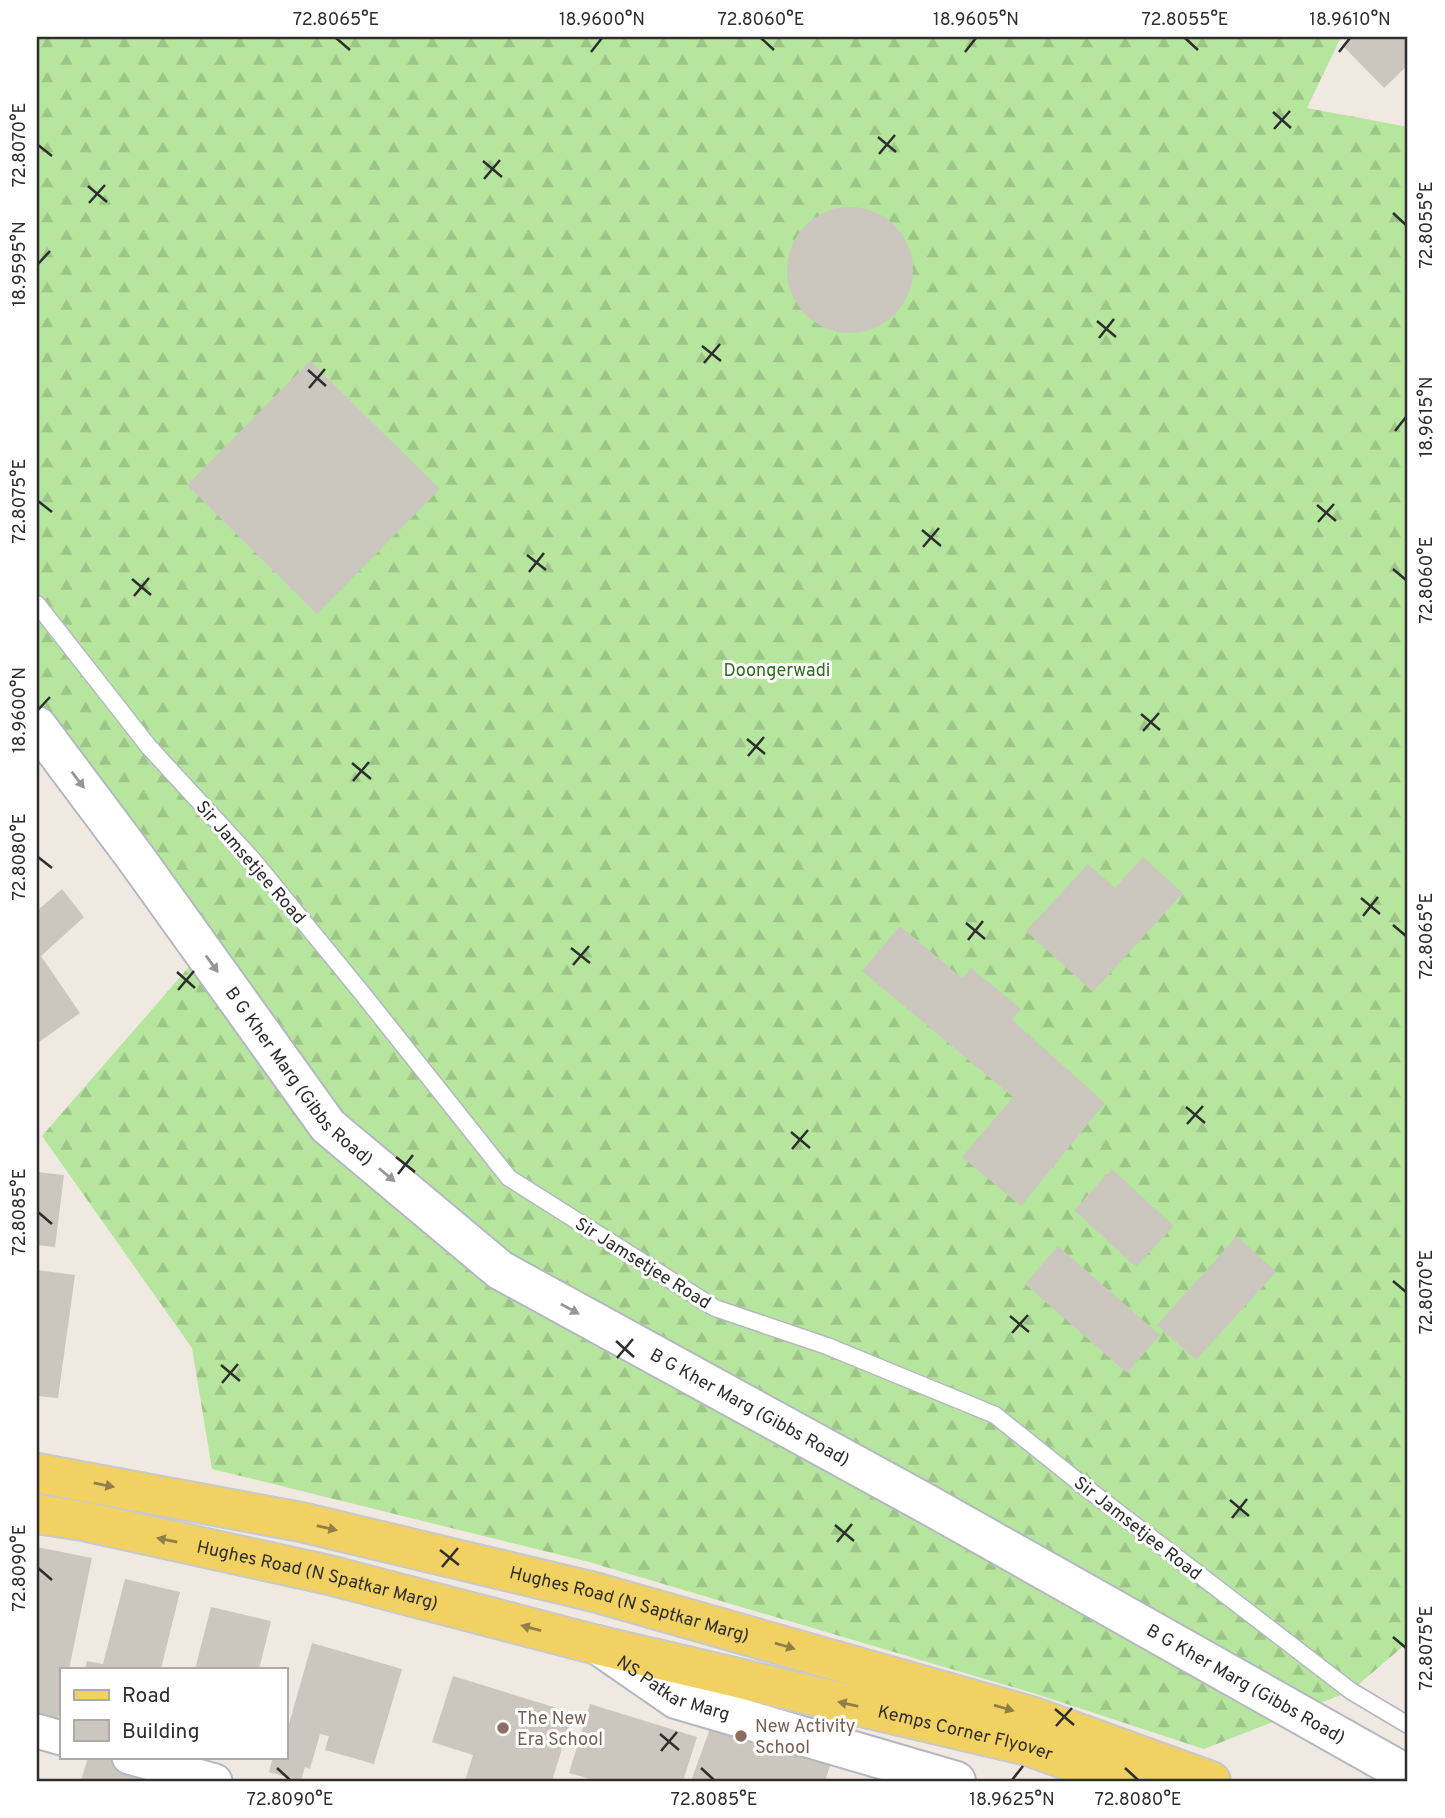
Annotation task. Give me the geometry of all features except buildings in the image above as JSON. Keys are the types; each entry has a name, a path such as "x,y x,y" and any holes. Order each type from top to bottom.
{"main road":[{"name":"Hughes Road (N Saptkar Marg)","path":"37,1473 301,1522 594,1592 1034,1717 1210,1781"},
{"name":"Hughes Road (N Spatkar Marg)","path":"37,1514 83,1521 329,1575 597,1645"},
{"name":"Kemps Corner Flyover","path":"597,1645 1028,1746 1126,1781"}],"street":[{"name":"B G Kher Marg (Gibbs Road)","path":"37,726 135,857 328,1126 500,1270 915,1498 1408,1775"},
{"name":"NS Patkar Marg","path":"597,1645 676,1699 956,1781"},
{"path":"37,1731 60,1738"},
{"path":"133,1758 215,1781"}],"lane":[{"name":"Sir Jamsetjee Road","path":"37,604 149,747 253,860 509,1178 715,1308 827,1346 995,1415 1339,1682 1408,1725"}],"green space":[{"name":"Doongerwadi","path":"37,37 1341,37 1307,108 1408,127 1408,1642 1351,1691 1204,1749 1036,1694 589,1562 212,1469 192,1348 42,1136 208,945 37,708"}],"place":[{"name":"The New Era School","path":"503,1728"},
{"name":"New Activity School","path":"741,1736"}]}
